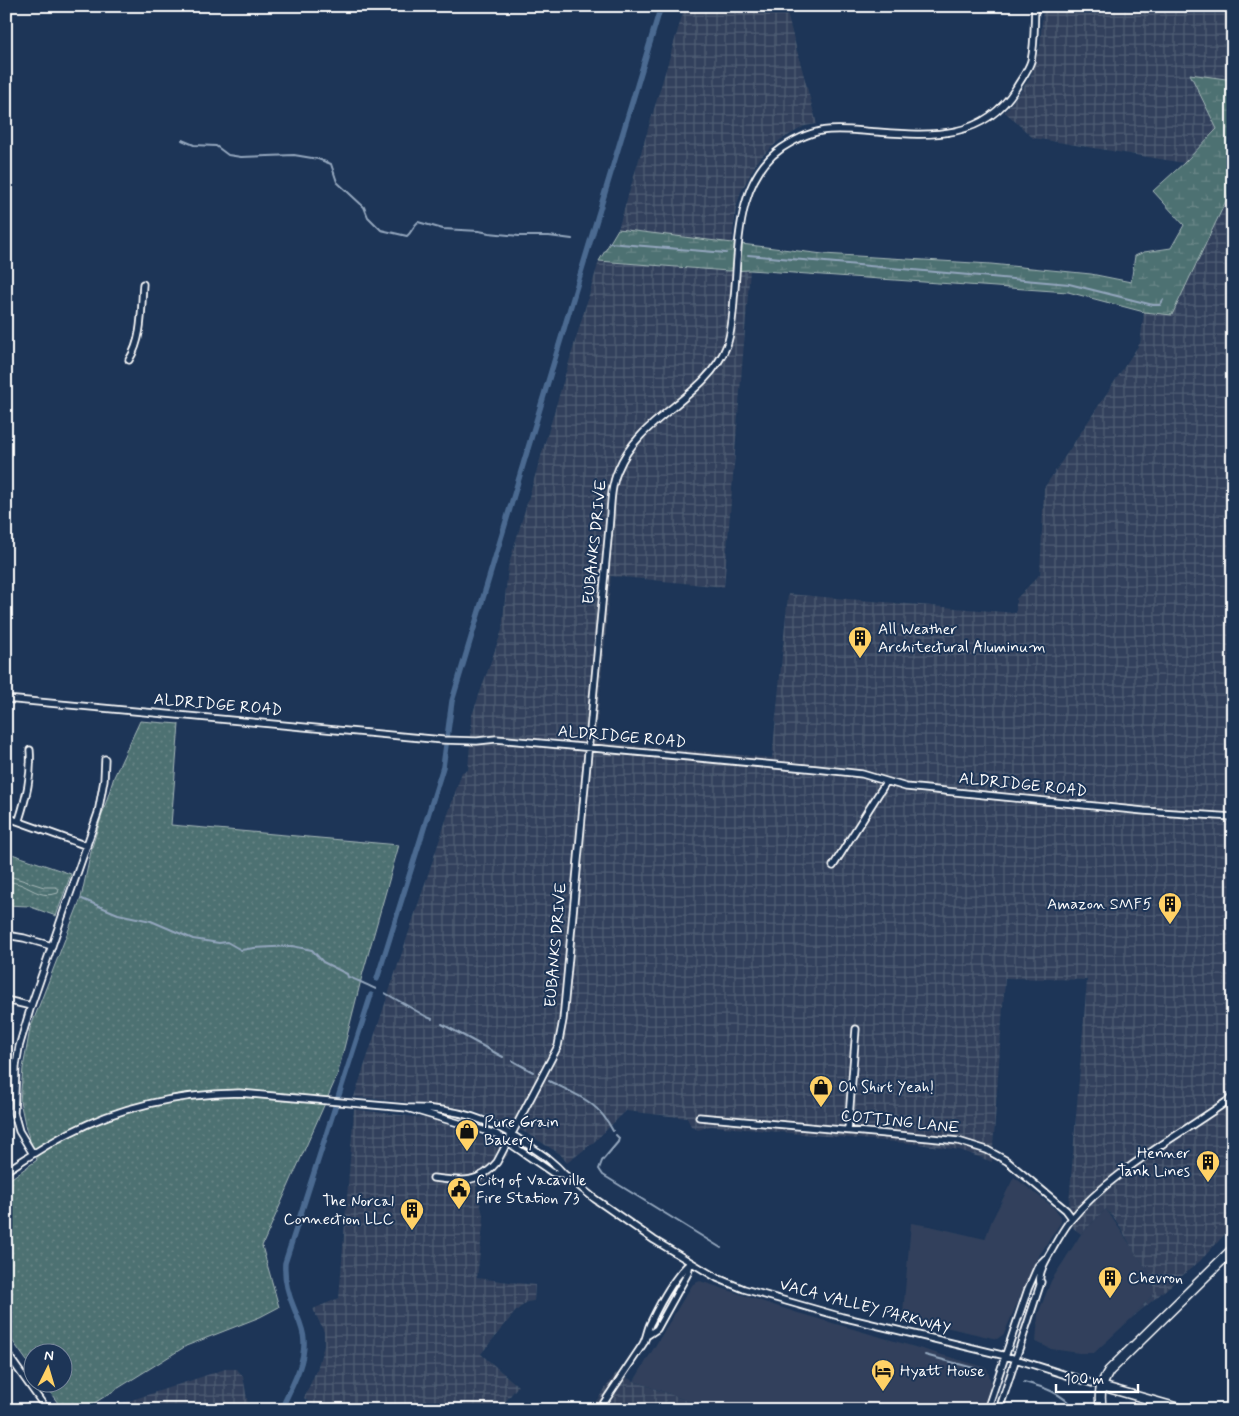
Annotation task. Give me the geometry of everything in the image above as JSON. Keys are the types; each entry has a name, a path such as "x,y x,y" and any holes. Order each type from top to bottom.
{"highway":[{"path":"1102,1410 1099,1399 1101,1386 1109,1371 1233,1249"}],"main road":[{"name":"VACA VALLEY PARKWAY","path":"1101,1386 1186,1410"}],"street":[{"name":"EUBANKS DRIVE","path":"433,1178 464,1181 484,1176 496,1162 558,1046 563,1020 612,492 617,470 637,437 704,380 724,352 732,323 743,212 752,184 767,163 781,149 807,135 829,130 930,135 969,127 987,118 1002,107 1028,68 1031,59 1036,6"},
{"path":"129,360 135,351 139,339 143,284"},
{"name":"ALDRIDGE ROAD","path":"6,699 443,740 477,741 496,739 844,772 862,774 906,787 1233,818"},
{"path":"19,820 27,793 31,760 30,750"},
{"path":"33,1154 19,1131 14,1113 16,1066 19,1047 31,1006 98,813 104,780 105,759"},
{"path":"833,866 886,782"},
{"path":"6,817 19,820 87,846"},
{"path":"6,935 52,946"},
{"path":"6,1000 31,1006"},
{"path":"848,1130 856,1029"},
{"path":"6,1066 16,1066"},
{"name":"VACA VALLEY PARKWAY","path":"6,1171 69,1133 106,1116 142,1105 213,1093 239,1092 407,1108 427,1108 465,1114 484,1120 511,1134 556,1164 564,1174 602,1204 717,1278 753,1292 842,1318 1006,1356 1101,1386"},
{"path":"987,1410 1028,1289 1038,1266 1048,1256 1072,1218 1120,1173 1233,1097"},
{"name":"VACA VALLEY PARKWAY","path":"407,1108 496,1134 553,1173 564,1174"},
{"name":"COTTING LANE","path":"699,1117 958,1141 988,1150 1007,1161 1066,1210 1072,1218"},
{"path":"999,1410 1047,1265 1048,1256"},
{"path":"599,1410 648,1336 657,1329 688,1273 690,1262"},
{"path":"6,1352 47,1410"}],"shaded area":[{"path":"685,6 785,6 817,124 805,126 779,141 758,160 741,192 736,208 732,243 618,229"},
{"path":"1023,6 1233,6 1233,80 1190,75 1217,129 1184,163 1033,138 1005,112 1030,78 1040,46 1043,9"},
{"path":"1233,187 1233,1226 1200,1261 1133,1317 1152,1296 1154,1285 1149,1272 1135,1253 1119,1225 1106,1209 1081,1234 1073,1228 1069,1203 1087,980 1005,978 992,1162 960,1150 918,1144 711,1126 698,1130 691,1126 687,1118 626,1111 593,1143 567,1163 560,1154 526,1133 477,1112 453,1107 354,1097 462,772 468,770 472,715 502,630 508,567 599,261 728,271 750,270 724,587 611,576 596,732 599,739 605,743 772,758 788,594 1016,613 1016,599 1040,574 1044,488 1140,343 1144,312 1172,314"},
{"path":"354,1109 431,1119 490,1140 509,1153 495,1172 476,1187 484,1218 477,1278 535,1285 534,1301 527,1302 516,1311 481,1354 518,1386 499,1410 318,1410 304,1398 317,1369 324,1345 324,1332 313,1309 339,1298"},
{"path":"1014,1177 1052,1206 1061,1216 1061,1222 1035,1262 1004,1334 997,1339 945,1327 902,1324 911,1223 985,1239 992,1220"},
{"path":"1106,1209 1149,1272 1155,1289 1152,1296 1133,1317 1094,1353 1051,1349 1036,1342 1038,1314 1051,1281 1081,1234"},
{"path":"700,1281 795,1312 987,1368 991,1382 983,1410 712,1410 634,1381 693,1284"},
{"path":"225,1369 237,1369 243,1376 249,1410 102,1410"},
{"path":"616,1373 634,1381 712,1410 590,1410"}],"green space":[{"path":"1190,74 1233,80 1233,186 1172,315 1144,312 1068,292 599,261 618,229 823,254 991,264 1091,274 1131,282 1135,256 1144,252 1171,248 1184,225 1153,191 1217,129"},
{"path":"140,721 179,724 171,825 399,845 362,976 337,1076 262,1246 279,1307 260,1317 186,1346 83,1410 63,1410 51,1394 72,1394 72,1344 22,1344 22,1354 6,1332 6,1182 37,1160 26,1129 20,1101 23,1068 30,1029 81,898 92,847 114,777"},
{"path":"6,852 71,874 56,916 28,906 6,905"},
{"path":"6,875 44,887 56,887 59,889 58,893 48,895 39,893 20,884 6,881"}],"waterway":[{"path":"377,979 443,767 452,701 661,6"},
{"path":"182,140 194,145 216,146 228,155 241,157 294,155 318,159 331,164 337,182 364,207 368,217 381,230 407,236 418,222 443,229 572,239"},
{"path":"609,243 726,253"},
{"path":"748,255 1069,284 1153,305 1160,305 1163,300"},
{"path":"82,899 118,914 151,921 193,939 219,943 227,942 241,950 292,946 312,950 323,962 347,974 348,977 376,989"},
{"path":"385,993 432,1019"},
{"path":"281,1410 300,1368 304,1350 302,1328 288,1292 285,1263 371,995"},
{"path":"442,1024 503,1057"},
{"path":"513,1061 533,1072"},
{"path":"549,1081 578,1095 594,1106 601,1112 613,1131"},
{"path":"616,1135 619,1138 618,1142 602,1161 599,1169 603,1175 721,1248"},
{"path":"925,1355 981,1370"},
{"path":"1024,1382 1059,1395 1075,1410"}],"place":[{"name":"All Weather Architectural Aluminum","path":"860,659"},
{"name":"Amazon SMF5","path":"1170,925"},
{"name":"Oh Shirt Yeah!","path":"821,1108"},
{"name":"Pure Grain Bakery","path":"467,1152"},
{"name":"Henner Tank Lines","path":"1208,1183"},
{"name":"City of Vacaville Fire Station 73","path":"459,1210"},
{"name":"The Norcal Connection LLC","path":"412,1231"},
{"name":"Chevron","path":"1110,1299"},
{"name":"Hyatt House","path":"883,1392"}]}
